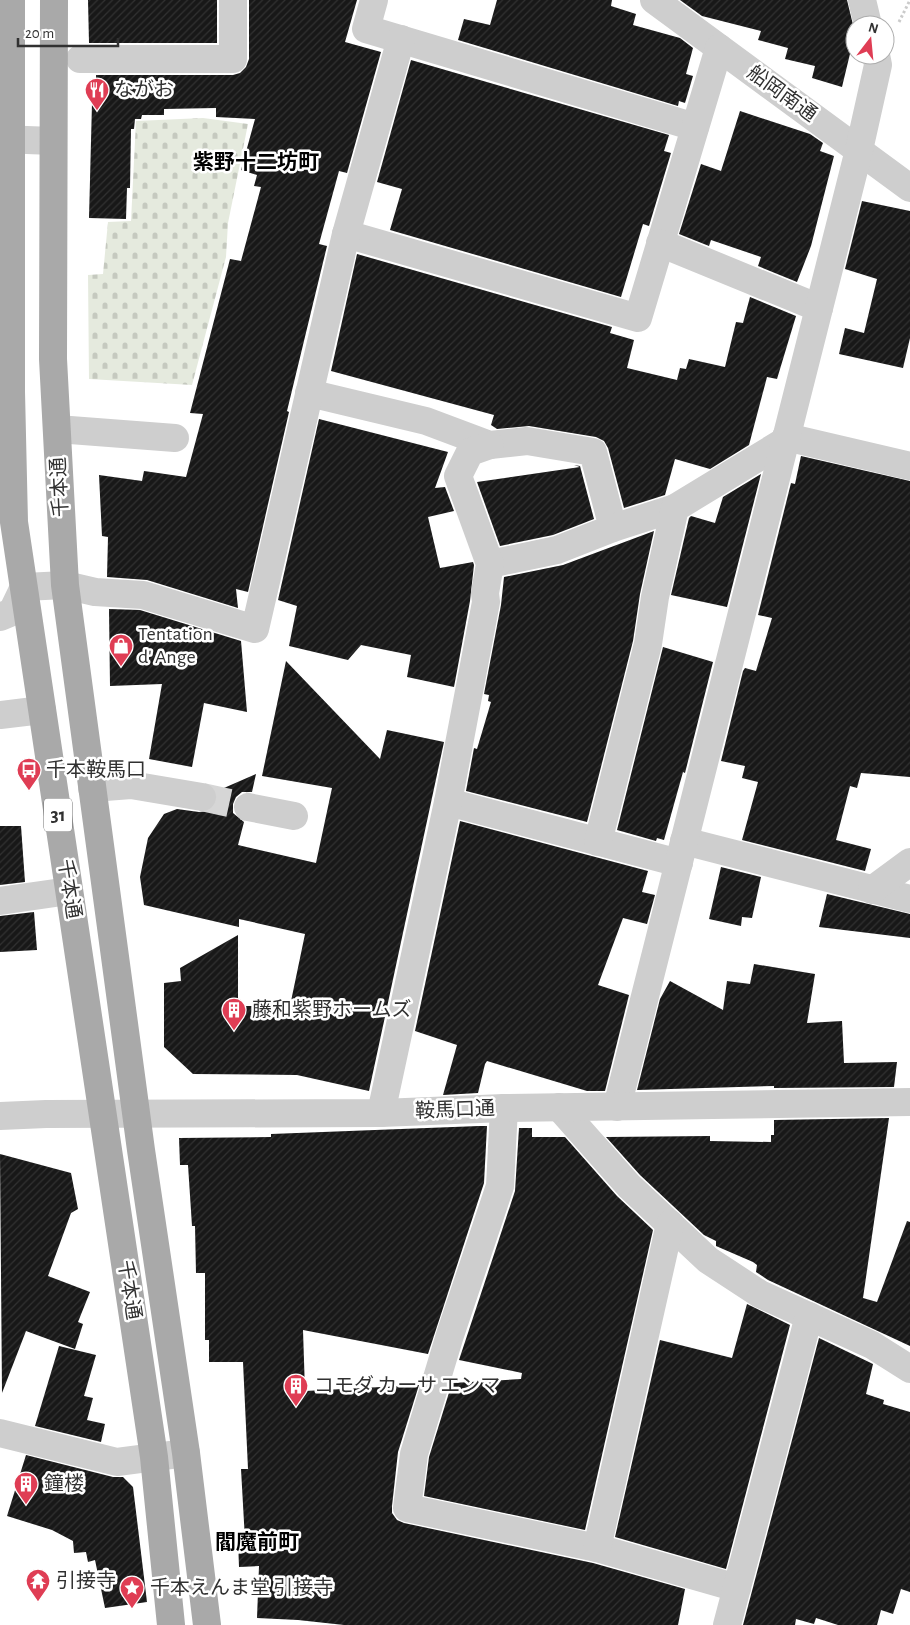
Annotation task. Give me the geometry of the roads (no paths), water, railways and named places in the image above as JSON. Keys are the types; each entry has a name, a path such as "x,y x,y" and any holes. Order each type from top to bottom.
{"main road":[{"name":"千本通","path":"11,0 5,139 14,522 154,1457 171,1625"},
{"name":"千本通","path":"54,0 53,359 65,585 136,1114 186,1453 207,1625"}],"street":[{"path":"80,59 233,59 233,0"},
{"path":"374,0 366,29 695,127"},
{"name":"船岡南通","path":"654,0 910,188"},
{"path":"862,0 866,15"},
{"path":"0,617 12,612 24,587 65,585 95,592 143,595 255,628 346,234 401,39"},
{"path":"346,234 638,318 719,48"},
{"path":"617,1107 859,150 878,65"},
{"path":"5,139 53,141"},
{"path":"660,243 819,308"},
{"path":"309,393 426,421 490,445"},
{"path":"57,429 175,438"},
{"path":"490,564 557,550 614,528 675,508 786,439 910,466"},
{"path":"381,1113 448,802 486,602 484,593 490,564 458,476 470,452 490,445 527,441 593,452 614,528"},
{"path":"598,842 648,644 655,597 675,508"},
{"path":"0,715 42,710"},
{"path":"92,788 131,785 202,798"},
{"path":"448,802 598,842 681,852 910,899"},
{"path":"248,807 294,816"},
{"path":"872,890 910,862"},
{"path":"0,901 69,891"},
{"name":"鞍馬口通","path":"0,1116 381,1113 504,1108 910,1102"},
{"path":"559,1107 629,1186 708,1260 760,1294 872,1345 910,1369"},
{"path":"504,1108 500,1186 450,1334 414,1454 407,1508 596,1548 737,1588"},
{"path":"596,1548 670,1224"},
{"path":"727,1625 809,1316"},
{"path":"0,1433 117,1462 186,1453"}],"tunnel":[{"path":"202,797 248,807"}],"place":[{"name":"ながお","path":"97,111"},
{"name":"Tentation d' Ange","path":"121,667"},
{"name":"千本鞍馬口","path":"29,791"},
{"name":"藤和紫野ホームズ","path":"234,1031"},
{"name":"コモダ カーサ エンマ","path":"296,1407"},
{"name":"鐘楼","path":"26,1505"},
{"name":"引接寺","path":"38,1602"},
{"name":"千本えんま堂 引接寺","path":"132,1609"}],"district":[{"name":"紫野十二坊町","path":"256,162"},
{"name":"閻魔前町","path":"257,1542"}]}
